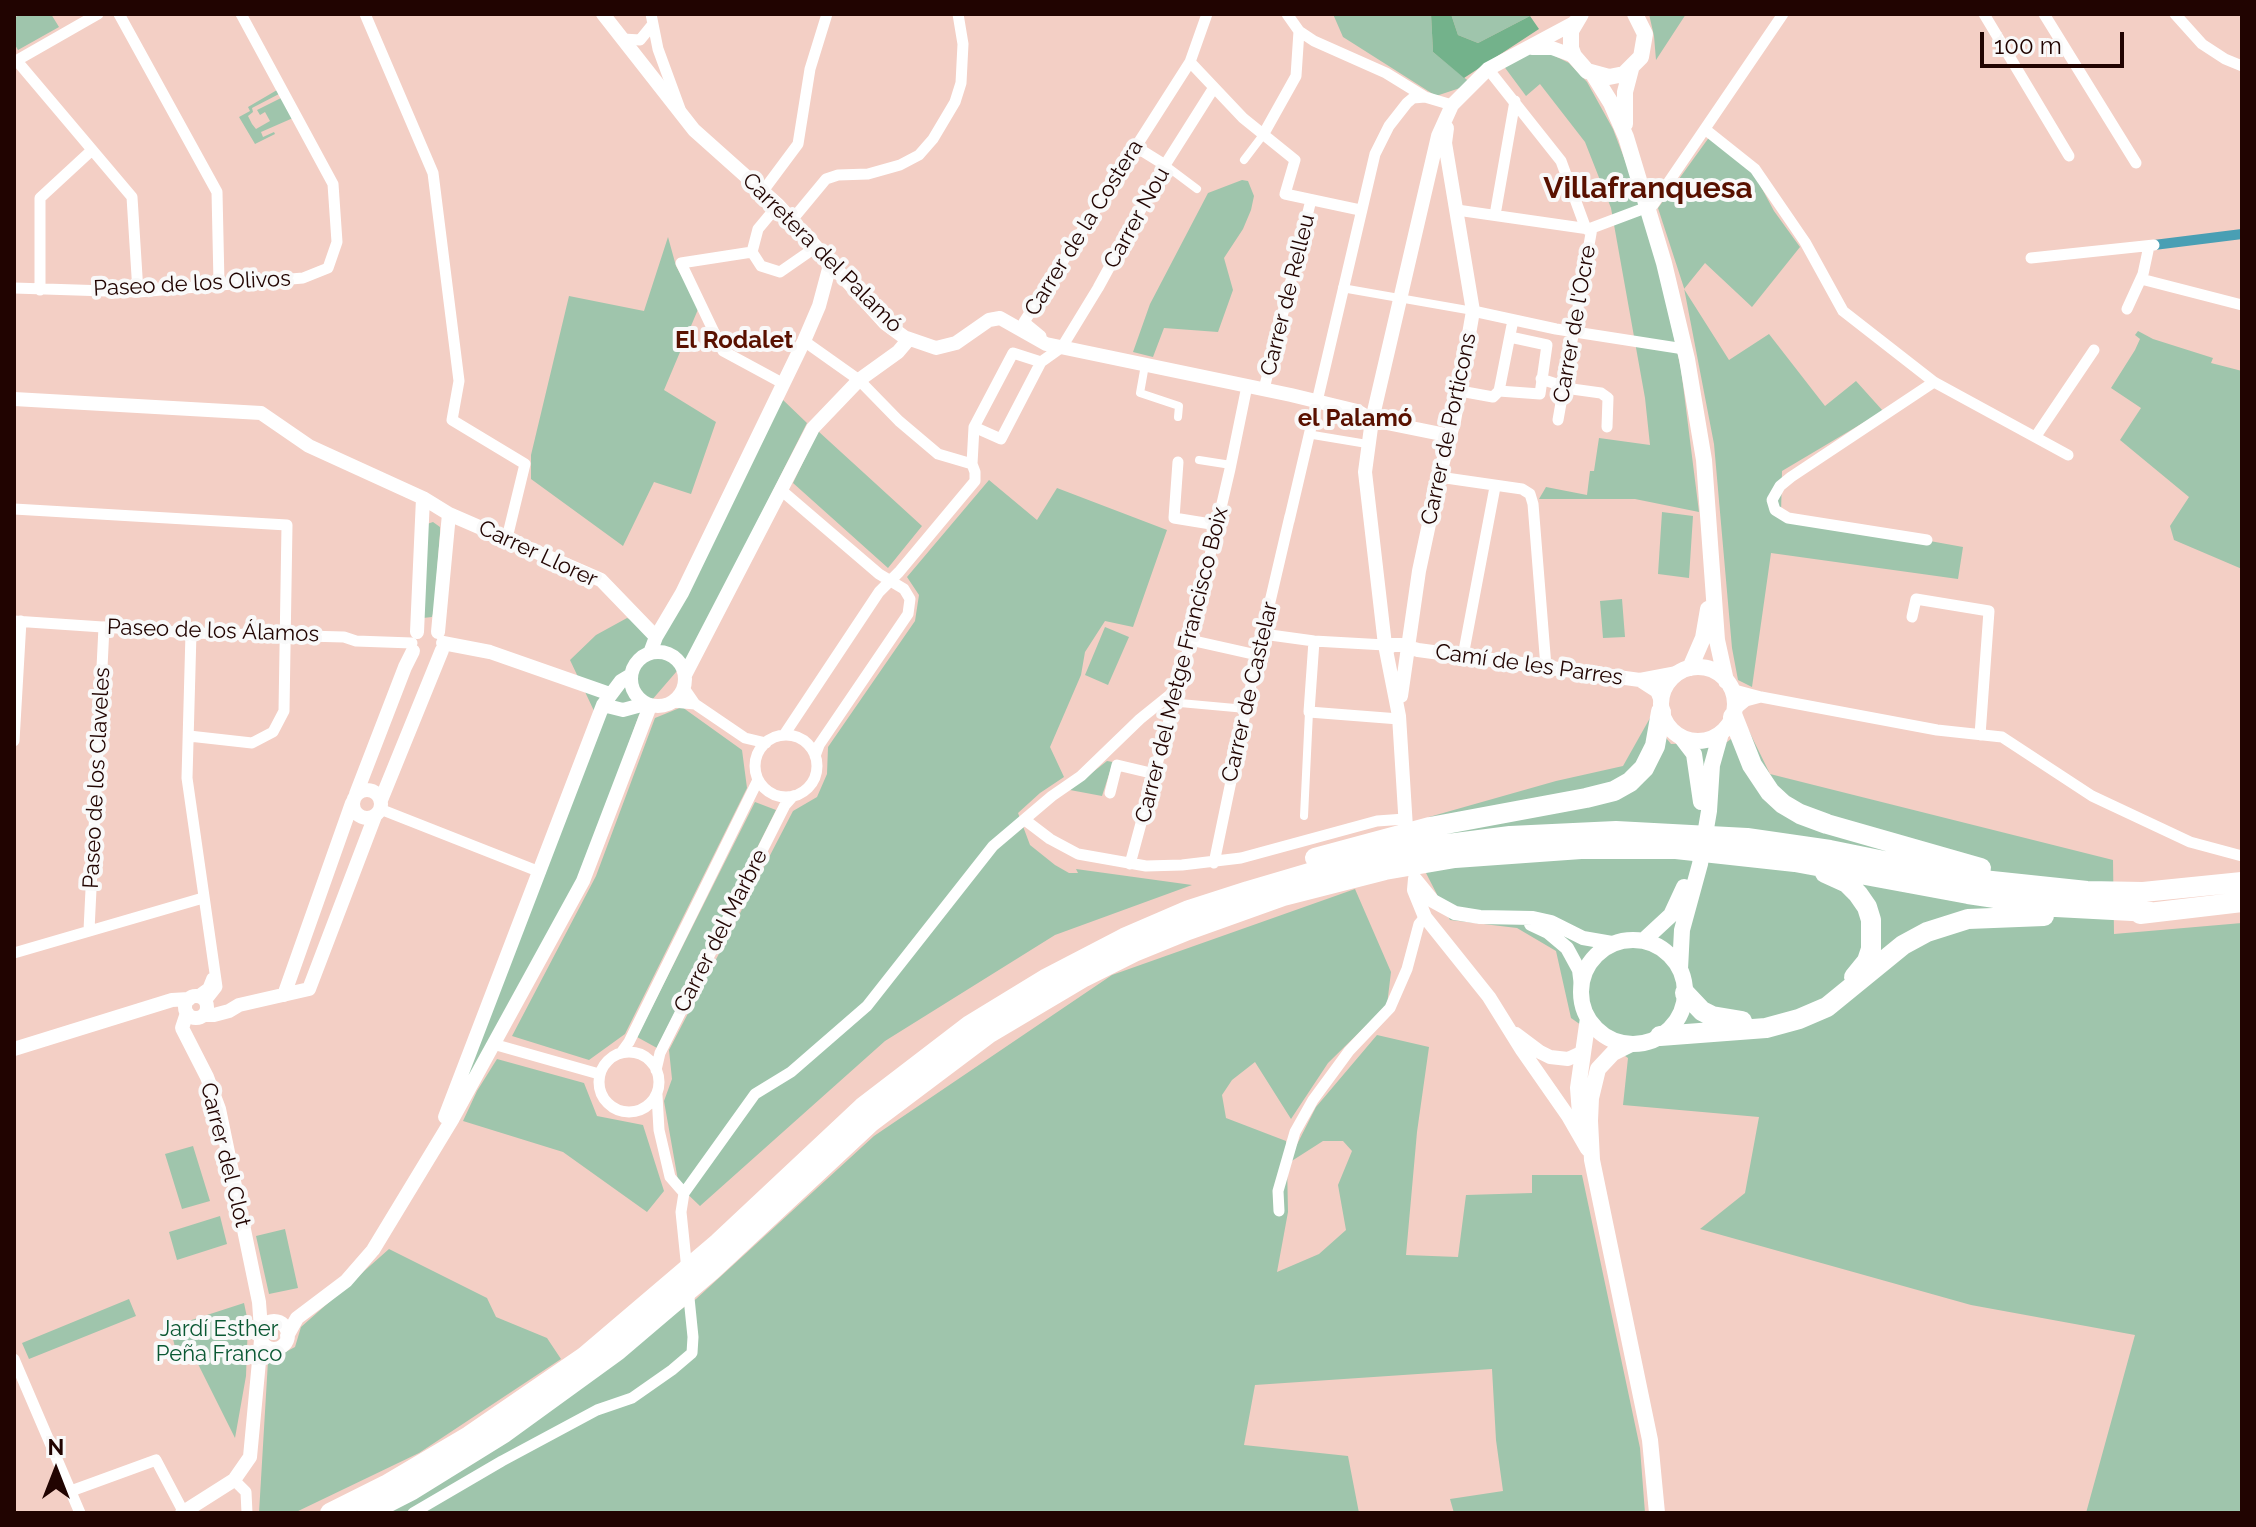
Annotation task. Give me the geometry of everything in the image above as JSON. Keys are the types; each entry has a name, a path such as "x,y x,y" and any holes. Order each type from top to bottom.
{"highway":[{"path":"330,1513 386,1485 469,1436 584,1357 718,1243 854,1115 970,1025 1009,1000 1089,955 1189,910 1286,878 1432,844 1614,791 1630,782 1644,768 1655,746 1661,707"},
{"path":"1729,720 1759,778 1783,804 1800,814 1997,873 2026,886"},
{"path":"367,1513 412,1490 504,1433 617,1351 711,1271 871,1122 988,1034 1084,977 1188,930 1283,896 1382,855 1432,844 1540,833 1830,850 1959,876 2087,891 2143,892 2242,882"},
{"path":"1685,993 1702,1011 1712,1016 1739,1021 1776,1019 1809,1008 1838,991 1860,971 1871,949 1873,934 1867,907 1847,883 1746,846"},
{"path":"1795,862 2017,902 2151,912"},
{"path":"1660,1036 1766,1028 1799,1019 1827,1007 1903,945 1927,932 1968,919 2033,915 2119,918 2242,902"}],"main road":[{"path":"1593,74 1617,76 1631,69 1641,57 1645,42 1643,26 1635,14"},
{"path":"1577,18 1570,39 1574,56 1582,67 1593,74 1611,103 1626,137 1648,208 1684,349 1704,460 1717,640 1729,685 1729,720 1712,765 1709,811 1700,864 1682,930 1680,969 1685,993 1678,1018 1660,1036 1631,1044 1601,1033 1583,1008 1583,975 1594,956 1612,943 1644,940 1666,950 1680,969"},
{"path":"1626,137 1624,100 1631,69"},
{"path":"1644,940 1664,924 1677,905 1691,871 1698,842 1701,818 1699,771 1694,754 1681,737 1668,727 1661,707 1666,685 1684,670 1703,638 1713,580"},
{"path":"1684,670 1710,669 1729,685"},
{"path":"1681,737 1706,740 1729,720"},
{"path":"1588,1018 1578,1098 1579,1117 1651,1416 1662,1475 1665,1513"},
{"path":"1589,1155 1590,1110 1598,1069 1606,1059 1631,1044"},
{"path":"1632,1342 1650,1440 1657,1513"}],"street":[{"path":"98,14 15,61 132,197 138,292"},
{"path":"119,14 217,192 219,283"},
{"name":"Paseo de los Olivos","path":"14,288 138,292 303,278 328,268 337,242 333,184 241,14"},
{"path":"365,14 433,173 459,381 452,420 525,464 507,538"},
{"name":"Carretera del Palamó","path":"603,14 694,130 778,205 885,323 909,339 936,348 968,337 989,320 1005,319 1039,340 1062,347"},
{"path":"763,191 798,144 810,69 827,14"},
{"path":"792,220 826,179 838,175 868,174 900,165 919,155 933,139 955,102 961,83 963,44 958,14"},
{"path":"1287,14 1299,31 1314,41 1377,69 1450,111"},
{"path":"1457,210 1589,228 1648,208 1658,200 1783,14"},
{"path":"1984,14 2069,156"},
{"path":"2044,14 2136,163"},
{"path":"2175,14 2202,44 2242,66"},
{"name":"Carrer de la Costera","path":"1062,347 1049,342 1024,322 1190,62 1205,15"},
{"path":"1025,820 1050,839 1078,854 1158,866 1214,863 1377,821 1406,823 1399,718 1400,653 1365,472 1372,420 1438,136 1450,111 1488,69 1577,18"},
{"path":"623,39 640,40 652,19"},
{"path":"652,19 658,49 680,109"},
{"path":"1244,160 1290,91 1296,76 1299,31"},
{"path":"1298,51 1314,41"},
{"path":"1524,49 1552,48 1574,56"},
{"path":"1190,62 1213,89 1295,160 1285,194 1360,210"},
{"name":"Carrer de l'Ocre","path":"1488,69 1561,161 1589,228 1558,420"},
{"path":"1401,83 1407,103 1413,98 1425,97"},
{"name":"Carrer Nou","path":"1062,347 1165,165 1213,89"},
{"path":"1495,215 1515,101"},
{"name":"Carrer de Castelar","path":"1214,863 1257,655 1310,440 1315,402 1360,210 1375,154 1389,126 1407,103"},
{"name":"Carrer de Porticons","path":"1400,653 1451,436 1473,311 1445,143 1450,111"},
{"path":"1706,130 1755,169 1805,242 1843,311 1934,382 2068,455"},
{"path":"1136,147 1197,189"},
{"path":"40,290 40,198 92,150"},
{"path":"1433,163 1449,164"},
{"name":"Carrer de Relleu","path":"1264,389 1311,200"},
{"path":"778,205 758,229 752,252 761,266 780,272 816,247"},
{"path":"2031,258 2152,245 2127,309"},
{"path":"752,252 681,263 723,351 784,384"},
{"path":"650,653 804,341 819,306 830,265"},
{"path":"2141,279 2242,305"},
{"path":"1342,288 1574,332 1684,349"},
{"path":"1460,391 1493,397 1499,391 1513,320"},
{"path":"1499,391 1540,394 1547,345 1510,337"},
{"path":"673,702 813,428 859,380 898,352 909,339"},
{"path":"804,341 859,380 899,421 938,454 972,464"},
{"path":"974,427 1001,439 1041,362 1062,347 1264,389 1362,413 1372,420 1451,436"},
{"path":"2036,436 2094,350"},
{"path":"784,735 889,581 975,481 972,464 974,427 1013,353 1041,362"},
{"path":"1145,365 1140,393 1179,406 1178,417"},
{"path":"1541,379 1572,389 1601,393 1608,398 1607,427"},
{"path":"1927,540 1788,518 1775,510 1772,500 1780,486 1791,477 1934,382"},
{"name":"Carrer del Metge Francisco Boix","path":"1130,864 1190,640 1247,386"},
{"name":"Carrer Llorer","path":"14,399 261,413 309,446 423,498 449,514 601,580 656,637"},
{"path":"1310,440 1367,444"},
{"path":"1199,460 1231,465"},
{"path":"1178,462 1174,518 1217,525"},
{"path":"1439,477 1526,491 1533,504 1546,667"},
{"path":"1463,656 1495,487"},
{"path":"745,738 756,758 758,780 769,792 777,796 793,796 808,788 816,773 815,756 819,745 908,614 910,599 904,589 889,581 781,490"},
{"path":"284,995 414,642 423,498"},
{"path":"14,509 287,525 284,711 273,732 252,743 189,736"},
{"path":"14,1049 164,1006 172,1000 194,1012 214,1015 229,1011 233,1006 309,989 441,642 449,514"},
{"path":"1912,617 1916,599 1989,611 1980,735"},
{"path":"14,741 18,621"},
{"name":"Paseo de los Álamos","path":"18,621 191,633 414,642"},
{"name":"Paseo de los Claveles","path":"89,930 104,627"},
{"path":"414,642 426,628 441,642 490,652 607,700 623,710 648,705 664,706 673,702 695,704 745,738 766,743"},
{"path":"191,633 187,778 214,973 217,987 233,1006"},
{"path":"1263,634 1400,653"},
{"path":"1190,640 1257,655"},
{"path":"1304,816 1314,641"},
{"path":"414,642 421,658 430,659 441,642"},
{"path":"433,1147 607,700 621,681 631,675 641,658 660,652 675,658 695,704"},
{"name":"Camí de les Parres","path":"1400,653 1463,656 1640,680 1684,670"},
{"path":"631,675 637,698 648,705"},
{"name":"Camí de les Parres","path":"1640,680 1657,691 1661,707"},
{"path":"1729,685 1761,697 1937,730 2002,737 2092,796 2190,842 2242,856"},
{"path":"413,1513 597,1410 632,1398 692,1353 681,1212 684,1193 755,1094 824,1047 867,1006 986,854 1052,796 1081,776 1140,719 1176,690"},
{"path":"1729,720 1746,701 1761,697"},
{"path":"1180,703 1246,709"},
{"path":"274,1349 264,1345 261,1334 270,1322 281,1326 297,1318 346,1281 373,1250 453,1118 583,881 648,705"},
{"path":"1309,712 1399,718"},
{"path":"756,758 766,743 784,735 806,743 815,756"},
{"path":"1110,793 1117,765 1155,774"},
{"name":"Carrer del Marbre","path":"621,1053 758,780"},
{"path":"379,808 362,817 355,811 354,799 363,790 372,790 379,808 540,872"},
{"name":"Carrer del Marbre","path":"656,1070 667,1039 785,805 793,796"},
{"path":"1589,1155 1568,1116 1522,1050 1512,1030 1475,977 1425,917 1414,890 1415,879 1433,901 1455,913 1533,918 1551,922 1583,938 1612,943"},
{"path":"14,953 203,898"},
{"path":"1440,936 1445,921 1455,913"},
{"path":"1279,1211 1278,1191 1295,1132 1313,1100 1349,1051 1390,1008 1407,969 1417,928 1425,917"},
{"path":"1515,919 1558,939 1574,959 1581,986"},
{"path":"194,1012 214,973"},
{"path":"194,1012 217,987"},
{"name":"Carrer del Clot","path":"164,1006 194,1012 219,1109 259,1302 261,1334 250,1457 234,1480"},
{"path":"1512,1030 1550,1057 1568,1059 1583,1052"},
{"path":"493,1044 599,1074"},
{"path":"657,1094 649,1106 636,1112 623,1113 611,1108 602,1099 598,1087 603,1064 621,1053 638,1053 652,1062 659,1086 659,1130 670,1177 684,1193"},
{"path":"636,1112 648,1117 659,1130"},
{"name":"Carrer del Clot","path":"259,1302 281,1326"},
{"path":"257,1368 274,1349 283,1345 281,1326"},
{"path":"14,1359 16,1372 80,1513"},
{"path":"71,1491 156,1460 183,1513 234,1480 246,1492 247,1513"}],"green space":[{"path":"21,14 51,14 59,27 18,50 14,43 14,18"},
{"path":"1333,14 1431,14 1433,52 1472,84 1436,96 1343,37"},
{"path":"1431,14 1451,14 1458,35 1478,43 1530,16 1539,29 1464,78 1433,52"},
{"path":"1451,14 1530,16 1478,43 1458,35"},
{"path":"1649,14 1686,14 1656,60 1654,36"},
{"path":"1528,53 1551,54 1569,63 1587,82 1613,129 1634,184 1660,274 1681,369 1699,512 1635,499 1539,499 1546,487 1587,495 1599,438 1650,445 1645,398 1611,208 1585,142 1540,84 1526,96 1503,65"},
{"path":"277,90 279,94 252,108 253,112 248,116 252,124 256,129 270,121 265,112 260,115 257,110 281,98 293,118 261,132 263,137 275,134 255,144 239,117 250,111 248,107"},
{"path":"1710,136 1752,170 1774,211 1800,247 1752,307 1705,263 1684,289 1658,208"},
{"path":"1242,180 1248,181 1254,196 1243,229 1224,258 1233,290 1218,332 1164,328 1153,357 1133,352 1150,304 1208,193"},
{"path":"668,237 676,266 699,307 664,390 716,422 691,494 654,482 623,546 531,479 531,455 569,296 644,311"},
{"path":"1684,289 1729,360 1769,334 1825,406 1856,381 1883,411 1782,471 1781,514 1963,547 1958,579 1771,553 1752,687 1738,680 1732,648 1714,444"},
{"path":"2138,331 2153,339 2213,358 2211,363 2242,371 2242,569 2174,540 2170,526 2189,497 2120,440 2141,408 2111,388 2135,350 2140,339 2135,335"},
{"path":"782,399 807,423 689,657 639,715 579,883 463,1087 595,713 570,660 596,635 627,618 662,633"},
{"path":"818,431 922,526 888,568 793,483"},
{"path":"989,480 1037,520 1057,488 1167,530 1133,627 1105,621 1085,652 1081,675 1050,747 1064,777 1018,813 1030,845 1069,873 1078,873 1076,869 1192,885 1055,935 885,1041 700,1206 679,1186 664,1101 672,1079 669,1050 793,811 817,797 827,774 828,747 915,621 919,595 907,577"},
{"path":"1662,512 1693,516 1689,578 1658,574"},
{"path":"433,522 440,527 434,611 432,617 423,618 427,524"},
{"path":"1622,599 1625,637 1603,638 1600,601"},
{"path":"1105,627 1129,637 1108,685 1085,675"},
{"path":"682,707 742,750 747,788 625,1034 589,1060 512,1036 596,876 655,718"},
{"path":"1650,718 1671,744 1727,742 1747,727 1770,774 2113,860 2114,934 2242,923 2242,1513 2086,1513 2135,1335 1971,1305 1700,1229 1745,1193 1759,1117 1623,1105 1628,1058 1571,1018 1556,951 1517,928 1450,920 1425,871 1429,817 1556,781 1623,766"},
{"path":"1107,761 1113,762 1102,796 1070,790"},
{"path":"755,802 776,810 657,1048 637,1037"},
{"path":"1355,889 1391,972 1387,1005 1328,1063 1291,1119 1255,1062 1232,1080 1222,1095 1226,1118 1286,1141 1288,1162 1316,1107 1377,1035 1429,1047 1417,1132 1406,1255 1458,1257 1466,1195 1532,1193 1532,1175 1582,1175 1640,1448 1645,1513 1454,1513 1450,1499 1503,1491 1492,1369 1255,1385 1244,1445 1348,1456 1359,1513 389,1513 696,1299 874,1136 1112,975","holes":["1323,1141 1343,1141 1352,1151 1338,1185 1346,1230 1319,1254 1277,1272 1288,1212 1287,1164"]},
{"path":"497,1059 584,1083 597,1116 643,1125 664,1191 647,1212 563,1152 463,1121"},
{"path":"193,1146 210,1201 182,1209 165,1154"},
{"path":"220,1216 227,1244 177,1260 169,1232"},
{"path":"285,1229 298,1288 269,1294 256,1236"},
{"path":"389,1249 487,1298 496,1317 547,1338 561,1359 419,1453 294,1513 259,1513 268,1361 295,1347 301,1327"},
{"path":"129,1299 136,1316 29,1359 22,1343"},
{"name":"Jardí Esther Peña Franco","path":"244,1303 248,1322 246,1376 235,1438 194,1356 175,1347 170,1327"}],"waterway":[{"path":"2154,245 2242,234"}],"district":[{"name":"Villafranquesa","path":"1648,189"},
{"name":"El Rodalet","path":"734,341"},
{"name":"el Palamó","path":"1355,419"}]}
